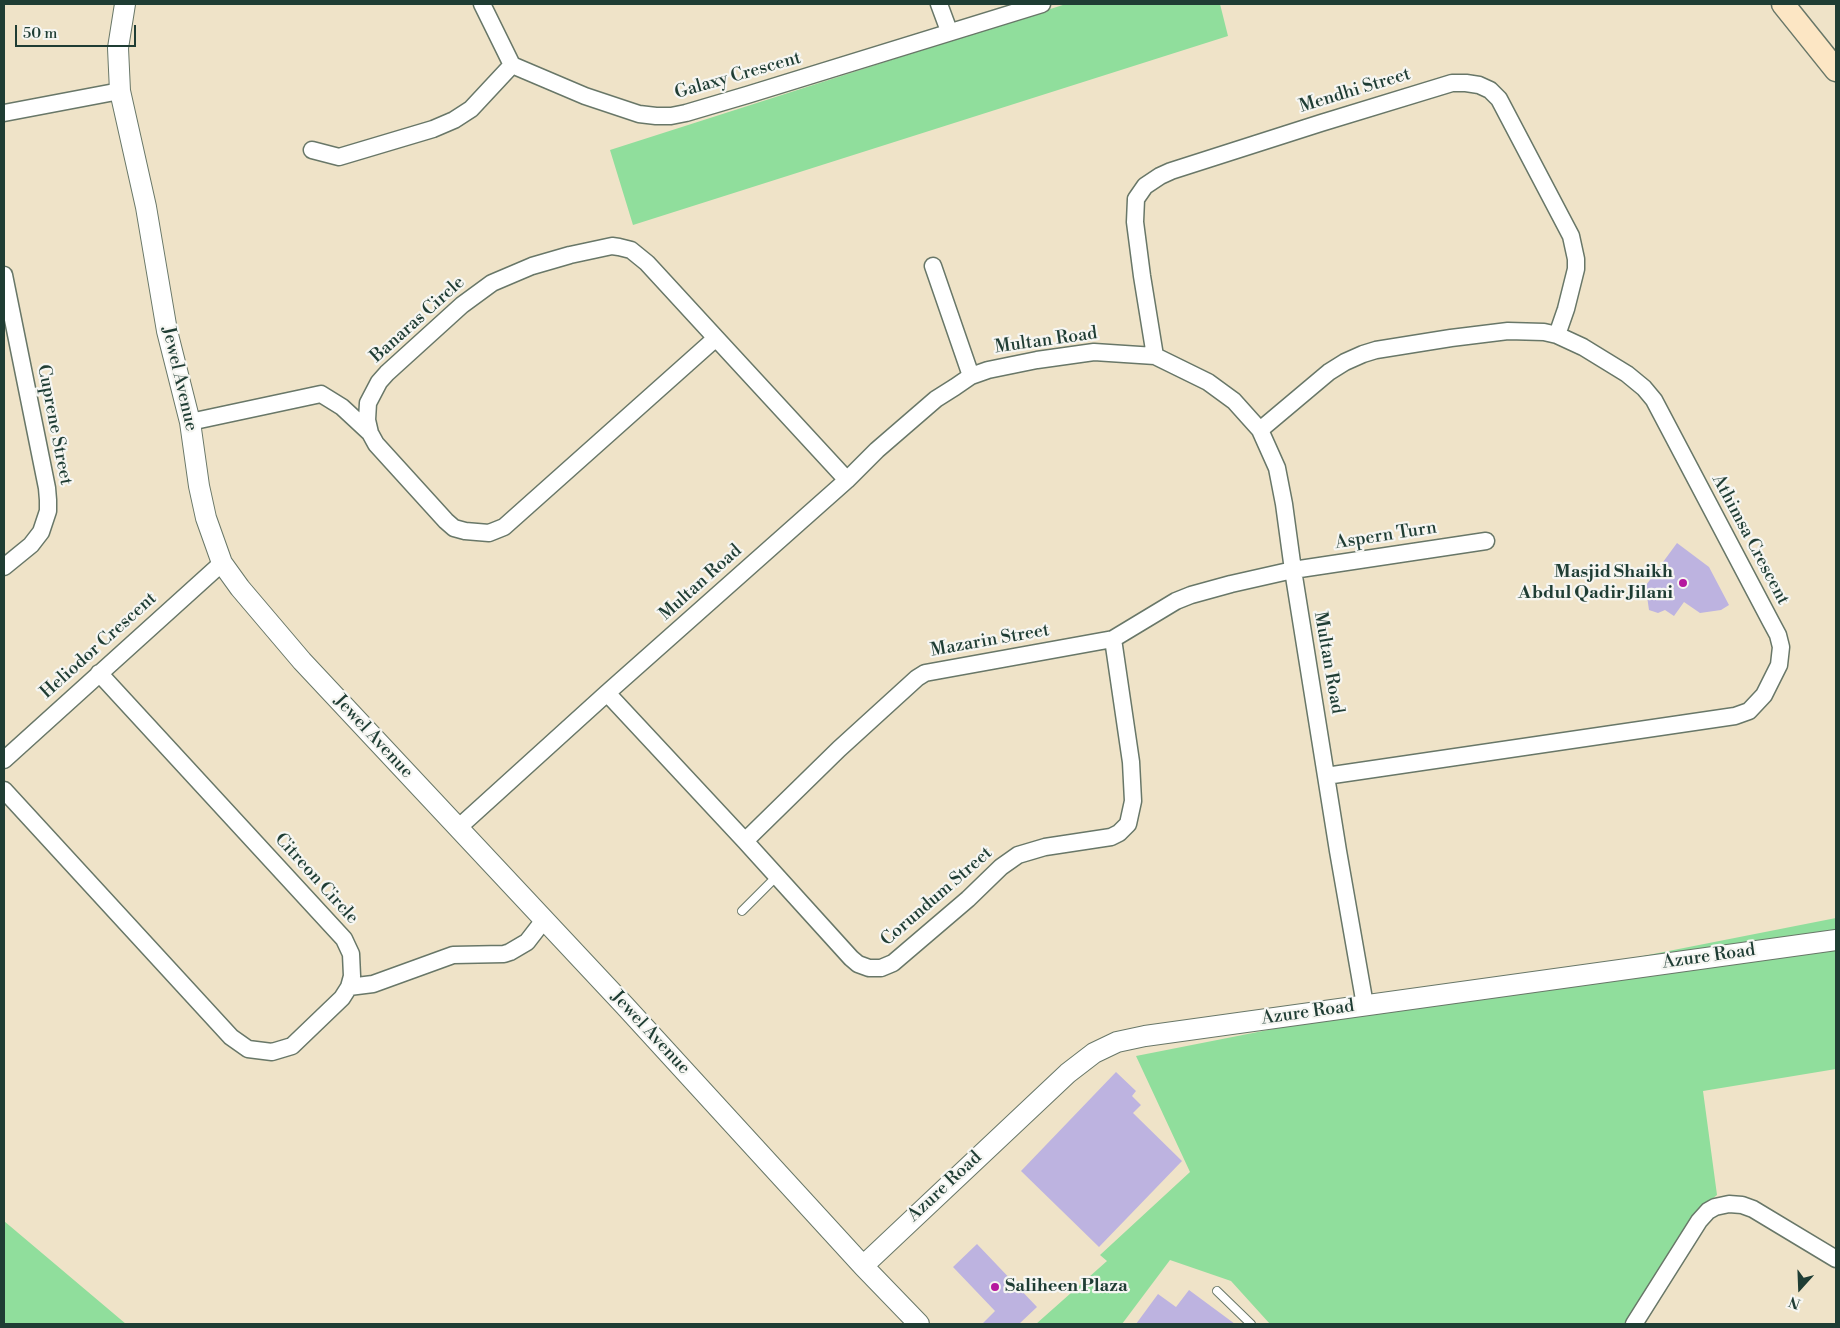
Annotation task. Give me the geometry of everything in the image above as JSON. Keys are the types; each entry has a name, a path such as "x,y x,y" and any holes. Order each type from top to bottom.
{"main road":[{"path":"1783,4 1836,70"}],"street":[{"name":"Jewel Avenue","path":"125,4 118,48 120,91 146,208 168,330 190,422 198,486 206,518 222,563 240,588 296,654 625,1006 863,1266 920,1324"},
{"path":"312,150 338,157 413,136 454,120 471,110 512,65 482,4"},
{"path":"939,4 949,31"},
{"name":"Galaxy Crescent","path":"512,65 547,82 622,109 639,114 670,116 756,92 949,31 1042,4"},
{"name":"Mendhi Street","path":"1155,356 1135,222 1136,199 1145,186 1171,171 1452,83 1480,85 1490,90 1499,99 1570,236 1576,259 1576,269 1566,309 1557,334"},
{"path":"4,113 120,91"},
{"name":"Banaras Circle","path":"716,338 504,527 489,533 454,528 376,444 370,433 367,420 368,402 379,382 386,373 462,305 492,283 532,266 570,255 619,246 630,250 647,263 847,480"},
{"path":"933,266 971,376"},
{"name":"Cuprene Street","path":"4,275 48,500 48,511 41,532 31,545 4,567"},
{"name":"Athimsa Crescent","path":"1260,430 1329,372 1363,354 1376,350 1508,331 1557,334 1583,347 1627,374 1644,388 1654,400 1778,635 1781,647 1781,656 1771,684 1764,695 1749,711 1720,720 1326,776"},
{"name":"Multan Road","path":"458,828 936,399 971,376 1011,364 1094,352 1155,356 1222,390 1250,417 1260,430 1277,468 1284,504 1292,570 1365,1005"},
{"path":"190,422 321,394 342,407 370,433"},
{"name":"Aspern Turn","path":"1292,570 1486,542"},
{"name":"Heliodor Crescent","path":"4,760 222,563"},
{"name":"Mazarin Street","path":"745,841 847,743 925,673 1113,638 1170,604 1191,595 1292,570"},
{"name":"Corundum Street","path":"607,693 745,841 850,958 858,964 869,968 880,968 893,963 968,899 1001,867 1018,855 1045,847 1099,840 1119,834 1128,824 1133,801 1130,762 1113,638"},
{"name":"Citreon Circle","path":"99,674 344,939 351,954 352,962 352,976 349,987"},
{"path":"4,790 230,1037 248,1049 272,1052 292,1046 342,998 349,987 373,984 453,955 510,952 527,942 544,920"},
{"name":"Azure Road","path":"863,1266 1068,1073 1106,1046 1145,1036 1836,940"},
{"path":"1634,1324 1699,1221 1708,1211 1715,1207 1729,1204 1742,1205 1753,1209 1836,1258"}],"lane":[{"path":"742,911 777,876"},
{"path":"1217,1291 1251,1324"}],"green space":[{"path":"1066,4 1220,4 1228,36 633,225 610,150"},
{"path":"1836,918 1836,1069 1703,1091 1717,1195 1697,1211 1625,1324 1270,1324 1231,1281 1170,1260 1122,1324 1036,1324 1107,1261 1100,1255 1190,1172 1136,1056"},
{"path":"4,1221 126,1324 4,1324"}],"building":[{"name":"Masjid Shaikh Abdul Qadir Jilani","path":"1677,543 1709,567 1729,605 1721,610 1700,613 1684,602 1674,616 1665,610 1658,613 1649,610 1647,596 1641,592"},
{"path":"1116,1072 1136,1091 1132,1096 1141,1105 1133,1113 1182,1161 1099,1247 1021,1171"},
{"name":"Saliheen Plaza","path":"977,1244 1037,1307 1019,1324 982,1324 995,1311 953,1267"},
{"path":"1189,1290 1235,1324 1136,1324 1158,1294 1176,1307"}],"place":[{"name":"Masjid Shaikh Abdul Qadir Jilani","path":"1683,583"},
{"name":"Saliheen Plaza","path":"995,1287"}]}
